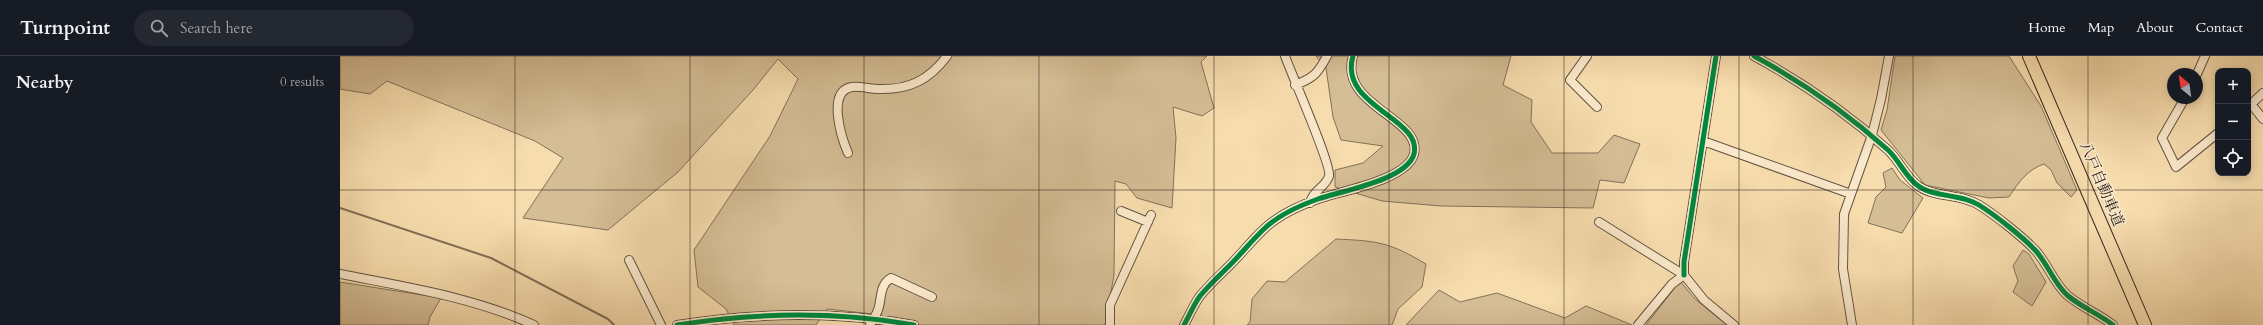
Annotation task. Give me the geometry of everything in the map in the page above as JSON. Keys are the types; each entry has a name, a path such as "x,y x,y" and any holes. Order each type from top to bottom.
{"highway":[{"name":"八戸自動車道","path":"2029,56 2144,325"}],"street":[{"path":"848,153 839,131 838,118 838,102 844,92 851,87 899,90 914,85 926,79 947,56"},
{"path":"1285,56 1295,85 1311,119 1329,171 1327,181 1311,197 1310,203"},
{"path":"1295,85 1310,79 1317,73 1327,56"},
{"path":"1184,325 1200,296 1266,227 1310,203 1378,181 1401,171 1409,163 1414,154 1413,140 1405,130 1370,103 1355,83 1351,69 1353,56"},
{"path":"1587,56 1570,80 1597,107"},
{"path":"1684,275 1684,262 1716,56"},
{"path":"1754,56 1785,73 1872,135 1895,156 1916,185 1927,192 1961,197 1978,205 1996,218 2035,250 2059,287 2068,296 2103,322 2113,325"},
{"path":"1852,325 1843,269 1842,240 1844,214 1872,135 1881,99 1889,56"},
{"path":"2200,68 2205,56"},
{"path":"2251,104 2263,94"},
{"path":"2182,104 2162,138 2176,167 2215,135"},
{"path":"2251,106 2263,119"},
{"path":"1703,141 1851,194"},
{"path":"1110,325 1110,305 1150,218 1121,211"},
{"path":"1599,222 1684,275 1704,300 1734,325"},
{"path":"629,260 661,325"},
{"path":"340,274 374,279 482,304 534,325"},
{"path":"1638,325 1672,284 1684,275"},
{"path":"872,322 878,310 886,281 891,278 932,297"},
{"path":"677,325 707,320 811,313 872,322 914,325"}],"shaded area":[{"path":"340,56 1207,56 1201,62 1214,108 1202,116 1173,107 1176,138 1172,208 1137,198 1126,184 1115,181 1114,275 1105,325 892,325 882,315 827,309 816,325 734,325 726,309 698,287 694,250 770,136 798,79 778,59 753,90 678,172 608,230 523,218 563,158 535,141 387,81 370,94 340,89"},
{"path":"1316,56 1511,56 1503,85 1532,100 1531,122 1552,153 1598,153 1614,135 1640,144 1624,183 1600,180 1593,208 1441,206 1382,201 1335,187 1335,170 1363,163 1383,146 1341,140 1333,117 1326,68"},
{"path":"1895,56 2009,56 2041,106 2077,190 2071,197 2057,183 2051,170 2044,164 2028,173 2009,197 1989,198 1925,185 1881,130 1887,110"},
{"path":"1892,168 1900,180 1923,198 1902,233 1868,223 1876,197 1886,187 1883,173"},
{"path":"1336,239 1383,244 1402,251 1426,264 1422,287 1398,309 1392,325 1247,325 1250,322 1252,299 1267,281 1285,282"},
{"path":"2023,250 2029,254 2046,282 2032,306 2013,292 2018,281 2013,266"},
{"path":"1680,281 1694,298 1727,325 1646,325"},
{"path":"340,282 441,298 430,317 428,325 340,325"},
{"path":"1439,290 1460,302 1497,293 1565,318 1586,306 1632,325 1406,325"}],"waterway":[{"path":"340,208 491,258 608,319 614,325"}],"cycle path":[{"path":"1184,325 1203,292 1271,223 1290,211 1311,201 1387,178 1409,163 1414,154 1413,142 1406,131 1395,120 1368,99 1357,87 1352,73 1353,56"},
{"path":"1684,275 1684,262 1716,56"},
{"path":"1754,56 1790,77 1841,111 1888,150 1909,177 1923,189 1972,201 2001,220 2036,251 2058,285 2067,295 2113,325"},
{"path":"677,325 737,318 796,315 855,317 914,325"}]}
